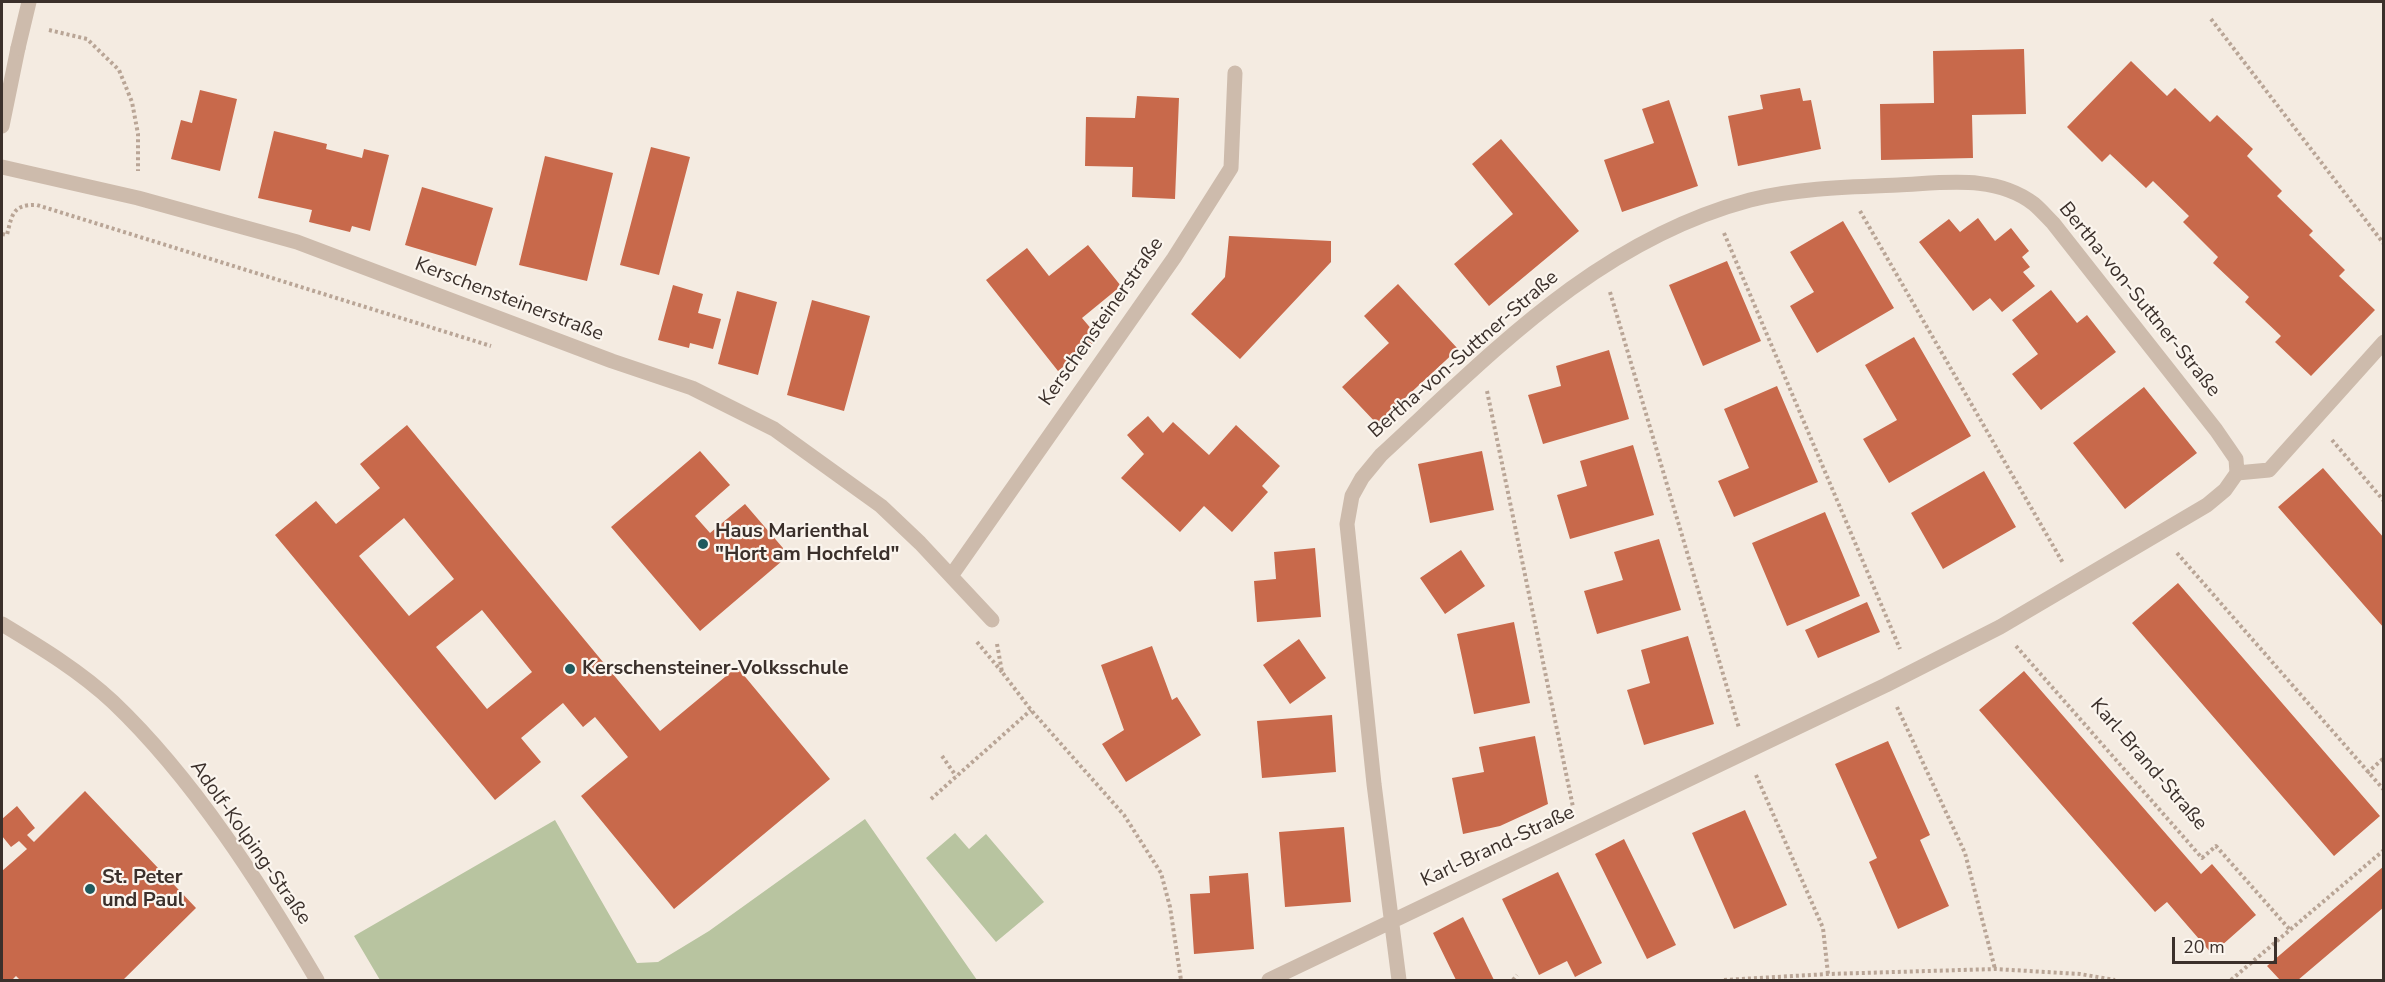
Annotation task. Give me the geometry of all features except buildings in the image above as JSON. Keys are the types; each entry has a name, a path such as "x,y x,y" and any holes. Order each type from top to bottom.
{"street":[{"path":"2,126 29,2"},
{"name":"Kerschensteinerstraße","path":"951,576 1174,258 1231,168 1235,73"},
{"name":"Kerschensteinerstraße","path":"2,167 138,198 297,242 612,361 692,388 774,429 837,472 881,506 992,620"},
{"name":"Bertha-von-Suttner-Straße","path":"1399,981 1390,921 1347,524 1352,496 1362,478 1381,455 1537,314 1602,266 1669,228 1715,210 1800,191 1954,182 1987,184 2010,190 2034,204 2053,224 2216,430 2236,459 2237,473"},
{"path":"2237,473 2269,470 2384,342"},
{"name":"Karl-Brand-Straße","path":"1269,981 1886,685 2000,627 2207,505 2225,490 2237,473"},
{"name":"Adolf-Kolping-Straße","path":"2,624 60,660 104,694 157,750 204,807 317,981"}],"path":[{"path":"2211,19 2384,244"},
{"path":"44,29 87,39 119,70 132,102 138,134 138,198"},
{"path":"1846,187 2075,584"},
{"path":"2,234 7,235 12,216 17,208 25,204 37,205 499,348"},
{"path":"1715,210 1910,673"},
{"path":"1602,266 1746,752 1823,928 1828,974"},
{"path":"1482,364 1578,833"},
{"path":"2314,419 2384,501"},
{"path":"2160,534 2384,790"},
{"path":"992,620 1002,672"},
{"name":"Karl-Brand-Straße","path":"2000,627 2202,858 2216,846 2290,930"},
{"path":"974,639 1031,710 1124,816 1161,873 1170,907 1181,981"},
{"path":"1886,685 1965,853 1995,969"},
{"path":"931,799 1031,710"},
{"path":"942,756 956,776"},
{"path":"2367,773 2384,758"},
{"path":"2232,981 2384,850"},
{"path":"1724,981 1828,974 1995,969 2080,974 2115,981"},
{"path":"1513,981 1517,975"}],"green space":[{"path":"865,819 977,980 380,980 354,936 555,820 637,963 658,962 709,931"},
{"path":"955,833 969,849 986,834 1044,902 996,942 926,858"}],"place":[{"name":"Haus Marienthal \"Hort am Hochfeld\"","path":"703,544"},
{"name":"Kerschensteiner-Volksschule","path":"570,669"},
{"name":"St. Peter und Paul","path":"90,889"}]}
